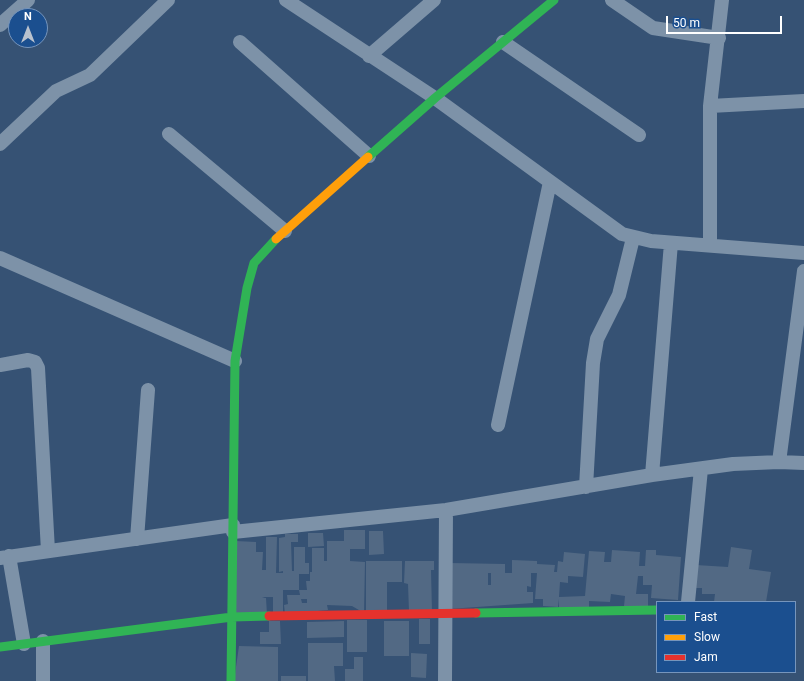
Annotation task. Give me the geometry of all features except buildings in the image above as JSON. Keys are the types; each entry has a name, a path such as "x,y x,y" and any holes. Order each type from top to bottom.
{"street":[{"path":"0,25 28,0"},
{"path":"0,144 56,91 90,75 168,0"},
{"path":"286,0 435,98 622,234 632,238 671,243 804,253"},
{"path":"369,56 433,0"},
{"path":"231,681 235,361 250,273 254,263 285,231 435,98 554,0"},
{"path":"612,0 653,28 718,38"},
{"path":"710,245 710,106 722,0"},
{"path":"240,42 370,156"},
{"path":"503,42 639,135"},
{"path":"710,106 804,101"},
{"path":"169,134 285,231"},
{"path":"498,425 550,182"},
{"path":"586,487 593,363 598,338 619,294 632,238"},
{"path":"652,475 671,243"},
{"path":"0,258 235,361"},
{"path":"779,462 804,271"},
{"path":"0,365 28,360 35,362 38,368 48,551"},
{"path":"137,539 148,390"},
{"path":"24,644 4,557 137,539 446,510 652,475 733,464 779,462 804,464"},
{"path":"688,601 701,469"},
{"path":"445,681 446,510"},
{"path":"0,647 232,617 656,610"},
{"path":"42,641 43,681"}],"traffic: fast":[{"path":"368,157 435,98 554,0"},
{"path":"231,681 235,361 247,288 254,263 276,239"},
{"path":"476,613 656,610"},
{"path":"0,647 232,617 269,616"}],"traffic: slow":[{"path":"276,239 368,157"}],"traffic: jam":[{"path":"269,616 476,613"}]}
